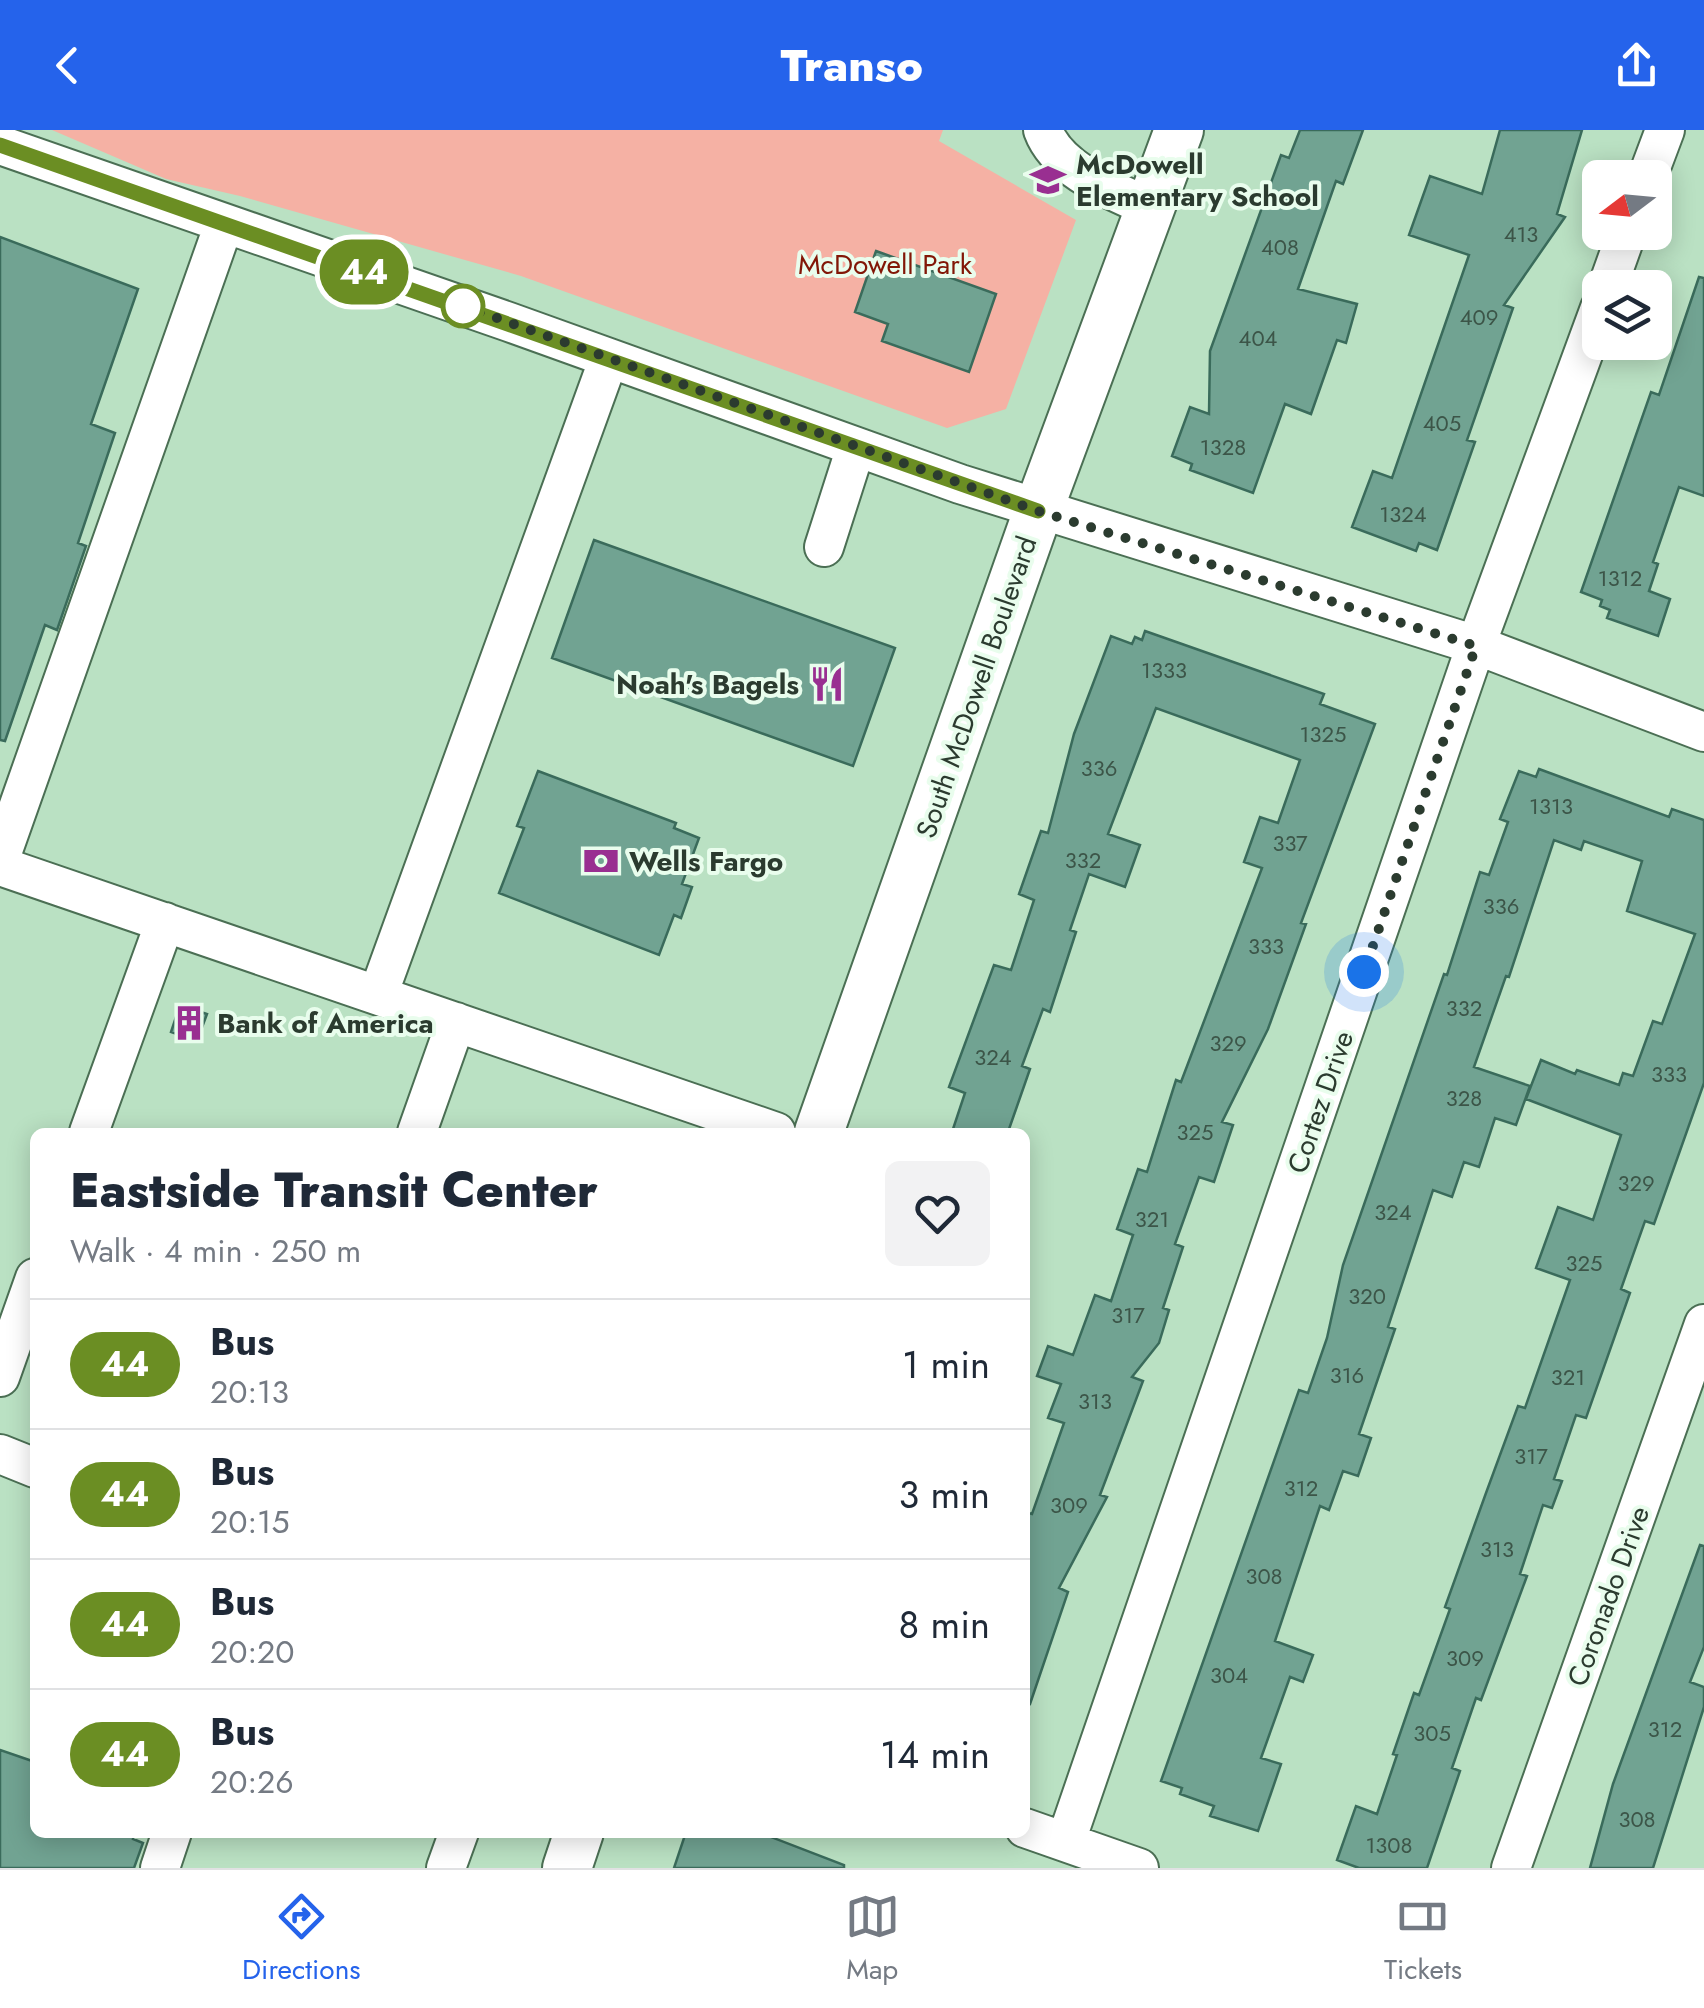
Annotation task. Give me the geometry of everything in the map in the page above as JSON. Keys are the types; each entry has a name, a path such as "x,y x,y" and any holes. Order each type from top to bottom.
{"main road":[{"name":"South McDowell Boulevard","path":"820,1128 1038,511 1179,130"},
{"path":"567,1868 577,1838"}],"street":[{"path":"1044,130 1050,147 1094,181 1151,208"},
{"path":"1654,160 1665,130"},
{"path":"0,145 1038,511 1476,646 1704,732"},
{"path":"224,224 0,862 764,1128"},
{"name":"Cortez Drive","path":"1066,1841 1476,646 1582,357"},
{"path":"378,995 609,358"},
{"path":"824,547 856,447"},
{"path":"90,1128 165,922"},
{"path":"418,1128 456,1022"},
{"path":"0,1377 30,1292"},
{"name":"Coronado Drive","path":"1511,1868 1704,1324"},
{"path":"0,1454 30,1466"},
{"path":"1030,1830 1140,1868"},
{"path":"160,1868 170,1838"},
{"path":"446,1868 457,1838"}],"green space":[{"name":"McDowell Park","path":"52,130 943,130 939,141 1076,220 1006,409 947,428 521,276 240,196 166,179"}],"building":[{"path":"1300,130 1363,130 1343,184 1336,181 1298,289 1357,304 1346,343 1337,340 1311,414 1285,404 1253,493 1190,470 1192,464 1172,456 1190,407 1209,414 1210,351 1281,155 1289,158"},
{"path":"1500,130 1582,130 1557,214 1565,217 1504,305 1513,308 1467,440 1475,442 1437,550 1419,543 1416,551 1352,527 1373,471 1392,478 1469,255 1409,235 1430,176 1482,194"},
{"path":"0,237 138,289 91,424 115,433 78,543 86,546 57,630 45,625 5,741 0,740"},
{"path":"876,251 996,294 969,372 882,341 888,324 855,312"},
{"path":"1699,277 1704,278 1704,496 1679,487 1653,562 1658,564 1649,591 1670,599 1658,636 1607,618 1610,610 1600,606 1602,600 1581,592 1651,392 1659,395"},
{"path":"594,540 895,648 853,766 552,658"},
{"path":"1145,631 1324,694 1320,704 1375,724 1301,923 1306,924 1268,1029 1222,1122 1233,1125 1214,1182 1199,1177 1175,1244 1183,1247 1163,1308 1169,1310 1159,1343 1132,1377 1143,1381 1100,1495 1107,1497 1059,1588 1068,1592 1030,1704 1030,1513 1064,1423 1048,1418 1061,1384 1037,1376 1048,1346 1073,1355 1095,1295 1111,1301 1133,1235 1117,1229 1138,1169 1147,1172 1176,1080 1181,1082 1262,868 1244,862 1260,817 1278,823 1300,760 1156,708 1108,834 1140,845 1125,887 1089,874 1070,930 1076,932 1050,1012 1043,1009 1022,1066 1030,1069 1009,1128 953,1128 965,1093 949,1087 994,965 1011,970 1034,900 1019,894 1041,831 1048,833 1074,734 1111,636 1132,644 1135,637 1142,640"},
{"path":"1539,769 1669,817 1672,809 1704,820 1704,1083 1654,1224 1645,1221 1621,1289 1630,1293 1586,1418 1576,1415 1554,1479 1562,1481 1552,1508 1543,1505 1520,1574 1527,1576 1481,1700 1476,1698 1452,1768 1460,1771 1427,1868 1359,1868 1337,1860 1356,1806 1377,1814 1397,1755 1393,1754 1450,1609 1445,1607 1486,1493 1518,1406 1525,1408 1570,1280 1536,1268 1558,1207 1593,1220 1621,1135 1526,1099 1541,1060 1619,1085 1623,1073 1633,1076 1653,1021 1662,1024 1695,934 1627,911 1642,861 1584,841 1581,850 1554,840 1509,977 1506,976 1474,1067 1530,1086 1516,1125 1495,1118 1479,1167 1464,1162 1452,1197 1433,1190 1388,1327 1395,1329 1359,1434 1371,1438 1358,1476 1343,1471 1329,1510 1320,1506 1275,1641 1313,1655 1303,1682 1290,1677 1261,1758 1281,1764 1258,1831 1210,1816 1214,1806 1180,1794 1182,1788 1161,1781 1299,1390 1308,1393 1327,1338 1343,1265 1480,872 1489,875 1508,822 1500,819 1519,771 1536,777"},
{"name":"Wells Fargo","path":"538,771 676,823 674,828 699,838 682,884 692,887 681,918 674,915 659,955 499,893 524,828 517,826"},
{"name":"Bank of America","path":"180,1005 207,1014 197,1041 171,1032"},
{"path":"1700,1545 1704,1546 1704,1647 1690,1682 1704,1687 1704,1707 1653,1868 1590,1868 1613,1784"},
{"path":"0,1750 30,1760 30,1838 133,1838 143,1843 134,1868 0,1868"},
{"path":"684,1838 774,1838 844,1865 844,1868 674,1868"}],"bus line":[{"name":"44","path":"0,145 1038,511"}],"place":[{"name":"McDowell Elementary School","path":"1048,180"},
{"name":"Noah's Bagels","path":"827,684"},
{"name":"Wells Fargo","path":"601,861"},
{"name":"Bank of America","path":"189,1023"}],"route":[{"path":"463,306 1038,511 1476,646 1364,972"}]}
